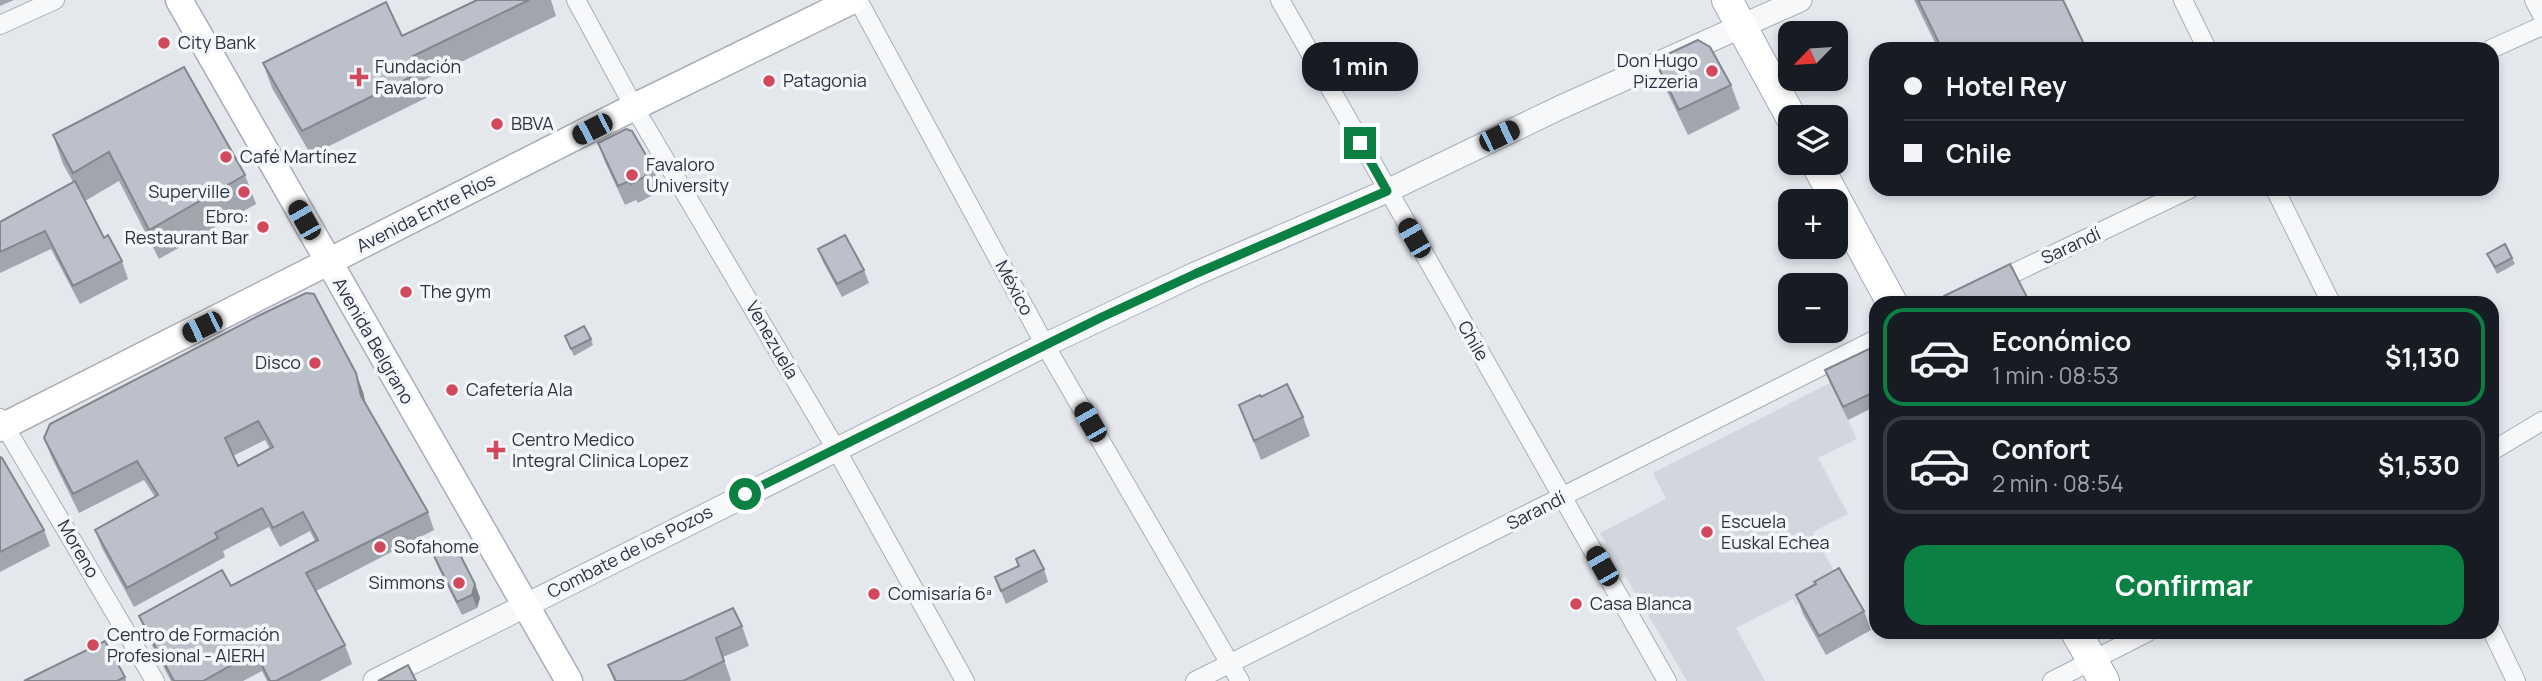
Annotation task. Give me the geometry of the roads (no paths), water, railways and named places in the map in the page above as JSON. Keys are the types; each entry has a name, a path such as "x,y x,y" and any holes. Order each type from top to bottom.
{"main road":[{"name":"Avenida Belgrano","path":"179,0 569,681"},
{"name":"Avenida Entre Ríos","path":"2,424 634,107 855,0"},
{"path":"1727,0 1784,105"},
{"path":"1823,175 1888,296"},
{"path":"2080,639 2098,670"}],"street":[{"path":"0,25 55,0"},
{"name":"Venezuela","path":"576,0 634,107 836,449 965,681"},
{"name":"México","path":"855,0 1045,345 1240,681"},
{"name":"Chile","path":"1280,0 1667,681"},
{"name":"Combate de los Pozos","path":"375,681 1045,345 1195,274 1387,191 1546,114 1800,0"},
{"path":"2183,0 2204,42"},
{"path":"2534,0 2542,15"},
{"path":"2499,45 2542,26"},
{"name":"Sarandí","path":"1966,296 2175,196"},
{"path":"2277,196 2327,296"},
{"name":"Sarandí","path":"1195,681 1869,343"},
{"path":"2499,447 2542,421"},
{"name":"Moreno","path":"2,424 155,681"},
{"path":"2052,681 2098,670 2139,639"},
{"path":"2496,639 2516,681"}],"place":[{"name":"City Bank","path":"164,43"},
{"name":"Don Hugo Pizzeria","path":"1712,71"},
{"name":"Fundación Favaloro","path":"359,77"},
{"name":"Patagonia","path":"769,81"},
{"name":"BBVA","path":"497,124"},
{"name":"Café Martínez","path":"226,157"},
{"name":"Favaloro University","path":"632,175"},
{"name":"Superville","path":"244,192"},
{"name":"Ebro: Restaurant Bar","path":"263,227"},
{"name":"The gym","path":"406,292"},
{"name":"Disco","path":"315,363"},
{"name":"Cafetería Ala","path":"452,390"},
{"name":"Centro Medico Integral Clinica Lopez","path":"496,450"},
{"name":"Escuela Euskal Echea","path":"1707,532"},
{"name":"Sofahome","path":"380,547"},
{"name":"Simmons","path":"459,583"},
{"name":"Comisaría 6ª","path":"874,594"},
{"name":"Casa Blanca","path":"1576,604"},
{"name":"Centro de Formación Profesional - AIERH","path":"93,645"}]}
